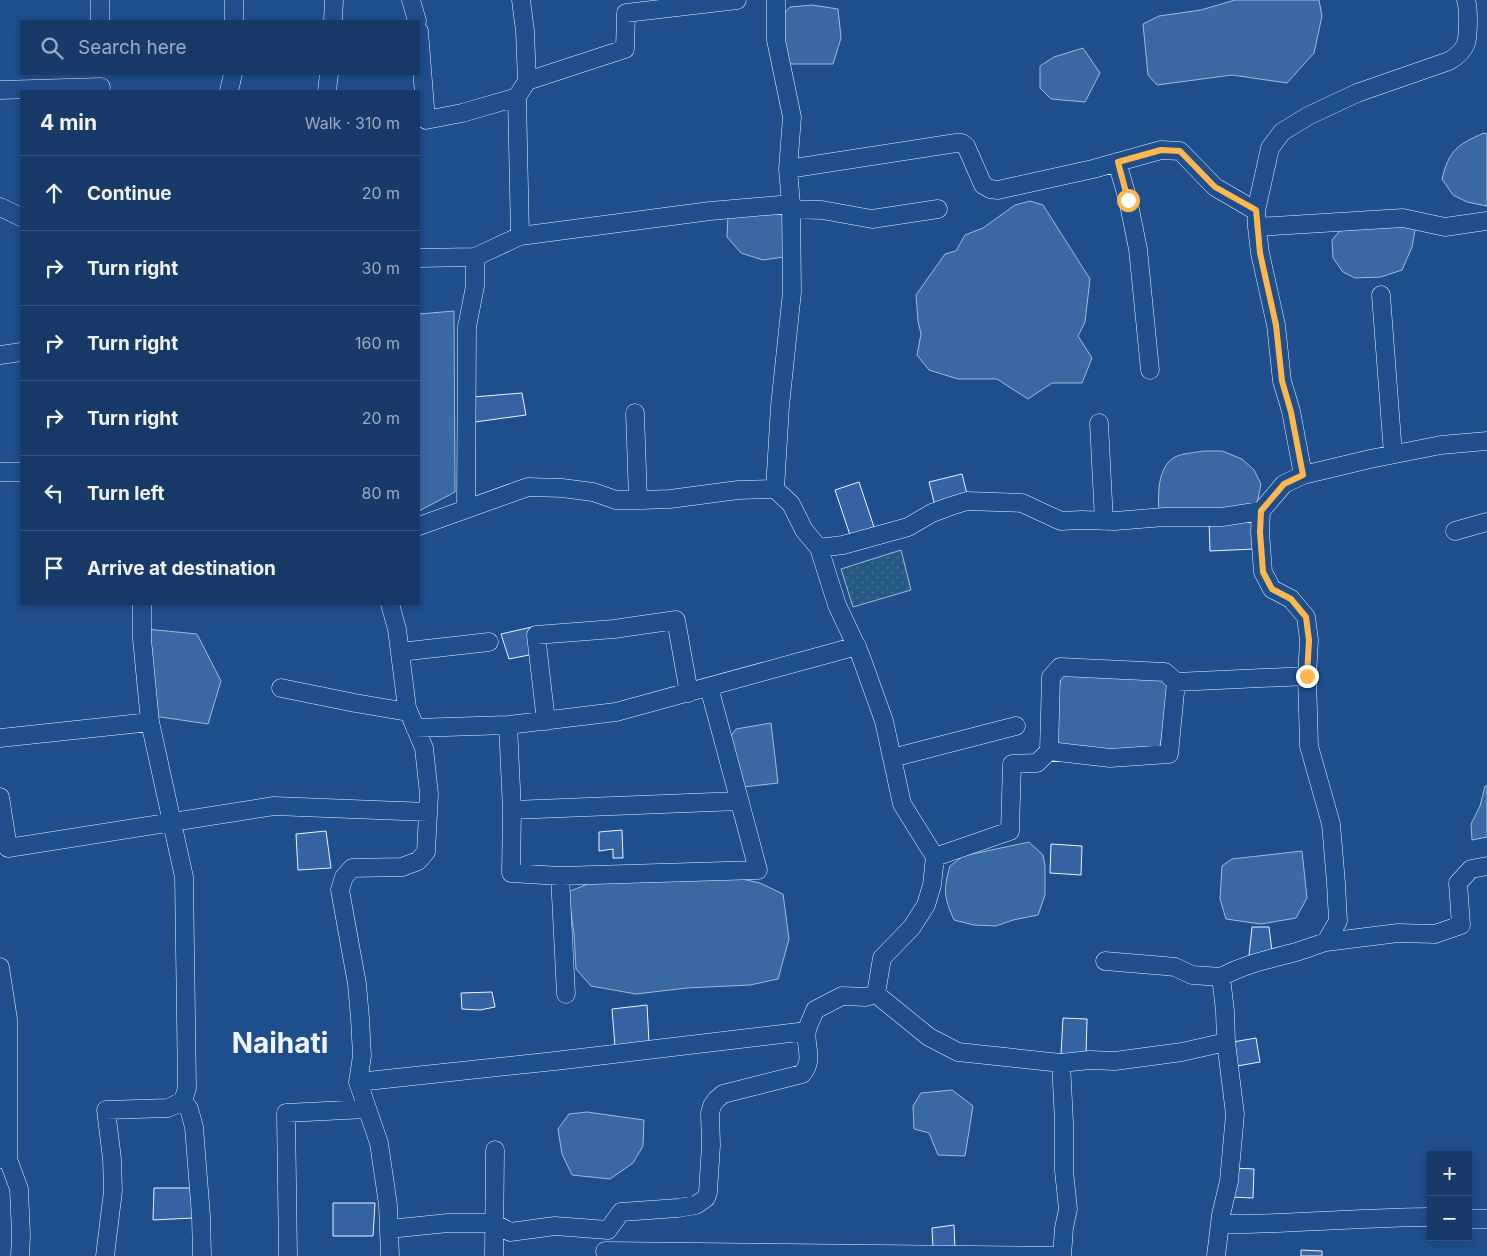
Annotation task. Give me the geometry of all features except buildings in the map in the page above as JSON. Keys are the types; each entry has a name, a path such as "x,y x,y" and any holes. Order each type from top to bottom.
{"street":[{"path":"100,0 100,20"},
{"path":"234,0 234,20"},
{"path":"333,20 334,0"},
{"path":"411,0 417,20"},
{"path":"520,236 517,97 527,81 525,31 521,0"},
{"path":"527,81 625,49 626,13 668,4 737,0"},
{"path":"774,489 780,406 792,292 791,206 788,169 792,117 776,40 776,0"},
{"path":"1303,475 1291,412 1282,381 1276,325 1260,253 1256,219 1270,148 1282,132 1308,116 1357,93 1450,62 1459,56 1464,49 1468,37 1468,6 1466,0"},
{"path":"420,44 426,120 462,113 517,97"},
{"path":"229,90 233,75"},
{"path":"327,90 329,75"},
{"path":"0,90 101,84"},
{"path":"788,169 962,143 966,146 983,185 990,189 998,190 1093,169 1161,150 1180,151 1215,187 1256,219 1403,218 1445,227 1487,221"},
{"path":"1118,162 1138,249 1150,370"},
{"path":"420,258 475,257 520,236 710,211 791,206 872,219 938,209"},
{"path":"0,208 20,217"},
{"path":"466,509 468,327 475,286 475,257"},
{"path":"1381,295 1393,454"},
{"path":"0,355 20,352"},
{"path":"636,413 638,500"},
{"path":"1099,423 1104,521"},
{"path":"1326,942 1338,921 1336,883 1331,824 1309,746 1307,676 1309,640 1306,617 1291,599 1272,589 1263,572 1260,532 1261,511 1284,484 1303,475 1441,445 1487,441"},
{"path":"0,472 20,472"},
{"path":"420,526 528,487 562,488 593,492 616,500 670,499 738,490 774,489 791,504 804,530 819,548 837,605 857,646 884,721 902,804 935,857 932,885 926,905 912,927 882,958 876,994"},
{"path":"819,548 842,545 908,527 939,511 967,502 1022,503 1061,521 1115,521 1164,517 1222,516 1261,511"},
{"path":"1455,531 1487,522"},
{"path":"105,1256 113,1191 112,1159 106,1110 168,1108 183,1101 187,1088 184,877 150,722 142,639 142,605"},
{"path":"390,605 397,629 407,708 424,748 429,794 426,852 418,861 402,868 352,868 344,877 340,890 357,984 362,1056 358,1082 379,1143 388,1205 390,1256"},
{"path":"546,721 536,635 614,629 676,620 689,693"},
{"path":"400,652 489,642"},
{"path":"281,688 355,704 412,720 508,725 616,712 857,646"},
{"path":"935,857 1010,831 1012,764 1037,763 1050,751 1051,677 1060,667 1165,672 1176,682 1307,676"},
{"path":"1050,751 1110,758 1169,754 1176,682"},
{"path":"508,725 512,810 511,873 560,876 758,870 709,687"},
{"path":"0,738 150,722"},
{"path":"892,758 1016,726"},
{"path":"0,797 8,848 274,806 428,812"},
{"path":"512,810 739,801"},
{"path":"1105,961 1175,967 1192,975 1221,977 1265,959 1298,952 1326,942 1398,933 1435,934 1461,925 1458,883 1471,869 1487,866"},
{"path":"560,876 566,994"},
{"path":"0,967 8,1019 4,1159 19,1189 20,1256"},
{"path":"1216,1256 1220,1224 1229,1181 1235,1114 1226,1042 1221,977"},
{"path":"876,994 866,997 842,996 815,1010 807,1031 808,1068 802,1074 723,1094 716,1100 710,1113 711,1145 706,1198 696,1205 678,1208 621,1212 608,1230 605,1253 1062,1256 1064,1228 1068,1209 1064,1171 1061,1063"},
{"path":"876,994 929,1038 958,1052 1061,1063 1090,1060 1115,1061 1182,1052 1226,1042"},
{"path":"358,1082 807,1031"},
{"path":"183,1101 189,1109 194,1127 202,1256"},
{"path":"288,1256 286,1113 366,1109"},
{"path":"494,1256 495,1150"},
{"path":"1220,1224 1427,1217"},
{"path":"1472,1219 1487,1219"},
{"path":"389,1229 448,1223 494,1223 510,1232 555,1226 608,1230"}],"shaded area":[{"path":"1235,0 1319,0 1322,16 1314,53 1287,83 1232,75 1157,85 1148,75 1143,24 1159,16 1201,10"},
{"path":"812,5 838,9 841,38 833,64 788,64 779,19 790,7"},
{"path":"1083,48 1100,73 1085,102 1051,99 1040,88 1040,66 1054,57"},
{"path":"1484,133 1487,134 1487,206 1467,202 1453,195 1442,179 1448,161 1456,149"},
{"path":"1030,201 1043,205 1090,279 1085,322 1078,336 1092,358 1082,383 1052,383 1028,399 997,379 958,379 929,370 917,355 921,334 916,295 945,254 956,251 965,235 983,228 1015,205"},
{"path":"778,211 786,221 784,257 763,260 741,253 727,237 728,215"},
{"path":"1416,224 1412,247 1402,270 1381,277 1355,278 1343,272 1333,258 1332,240 1345,225"},
{"path":"454,311 455,492 420,510 420,314"},
{"path":"1203,451 1222,451 1242,459 1254,470 1261,484 1256,509 1159,513 1160,482 1165,467 1175,457"},
{"path":"901,550 911,590 853,607 841,569"},
{"path":"146,629 197,634 221,681 208,724 154,716"},
{"path":"1067,675 1152,675 1168,682 1166,714 1159,751 1057,749 1056,707 1061,677"},
{"path":"771,723 778,783 735,788 725,744 736,729"},
{"path":"1485,786 1487,786 1487,837 1472,840 1471,824 1480,806"},
{"path":"1029,842 1043,855 1045,866 1045,895 1038,915 996,926 974,925 954,920 946,893 946,881 950,866 963,856"},
{"path":"1302,851 1307,898 1296,918 1261,924 1226,919 1220,899 1222,866 1232,859"},
{"path":"728,876 760,883 783,894 789,939 778,979 750,985 687,988 636,994 591,986 576,969 574,934 568,892 595,881"},
{"path":"952,1090 973,1106 965,1156 938,1155 929,1133 914,1129 913,1106 921,1093"},
{"path":"587,1112 644,1120 643,1146 633,1163 610,1179 572,1175 562,1154 558,1129 569,1114"}],"district":[{"name":"Naihati","path":"280,1043"}],"route":[{"path":"1128,200 1118,162 1161,150 1180,151 1215,187 1256,210 1260,253 1276,325 1282,381 1291,412 1303,475 1284,484 1261,511 1260,532 1263,572 1272,589 1291,599 1306,617 1309,640 1307,676"}]}
